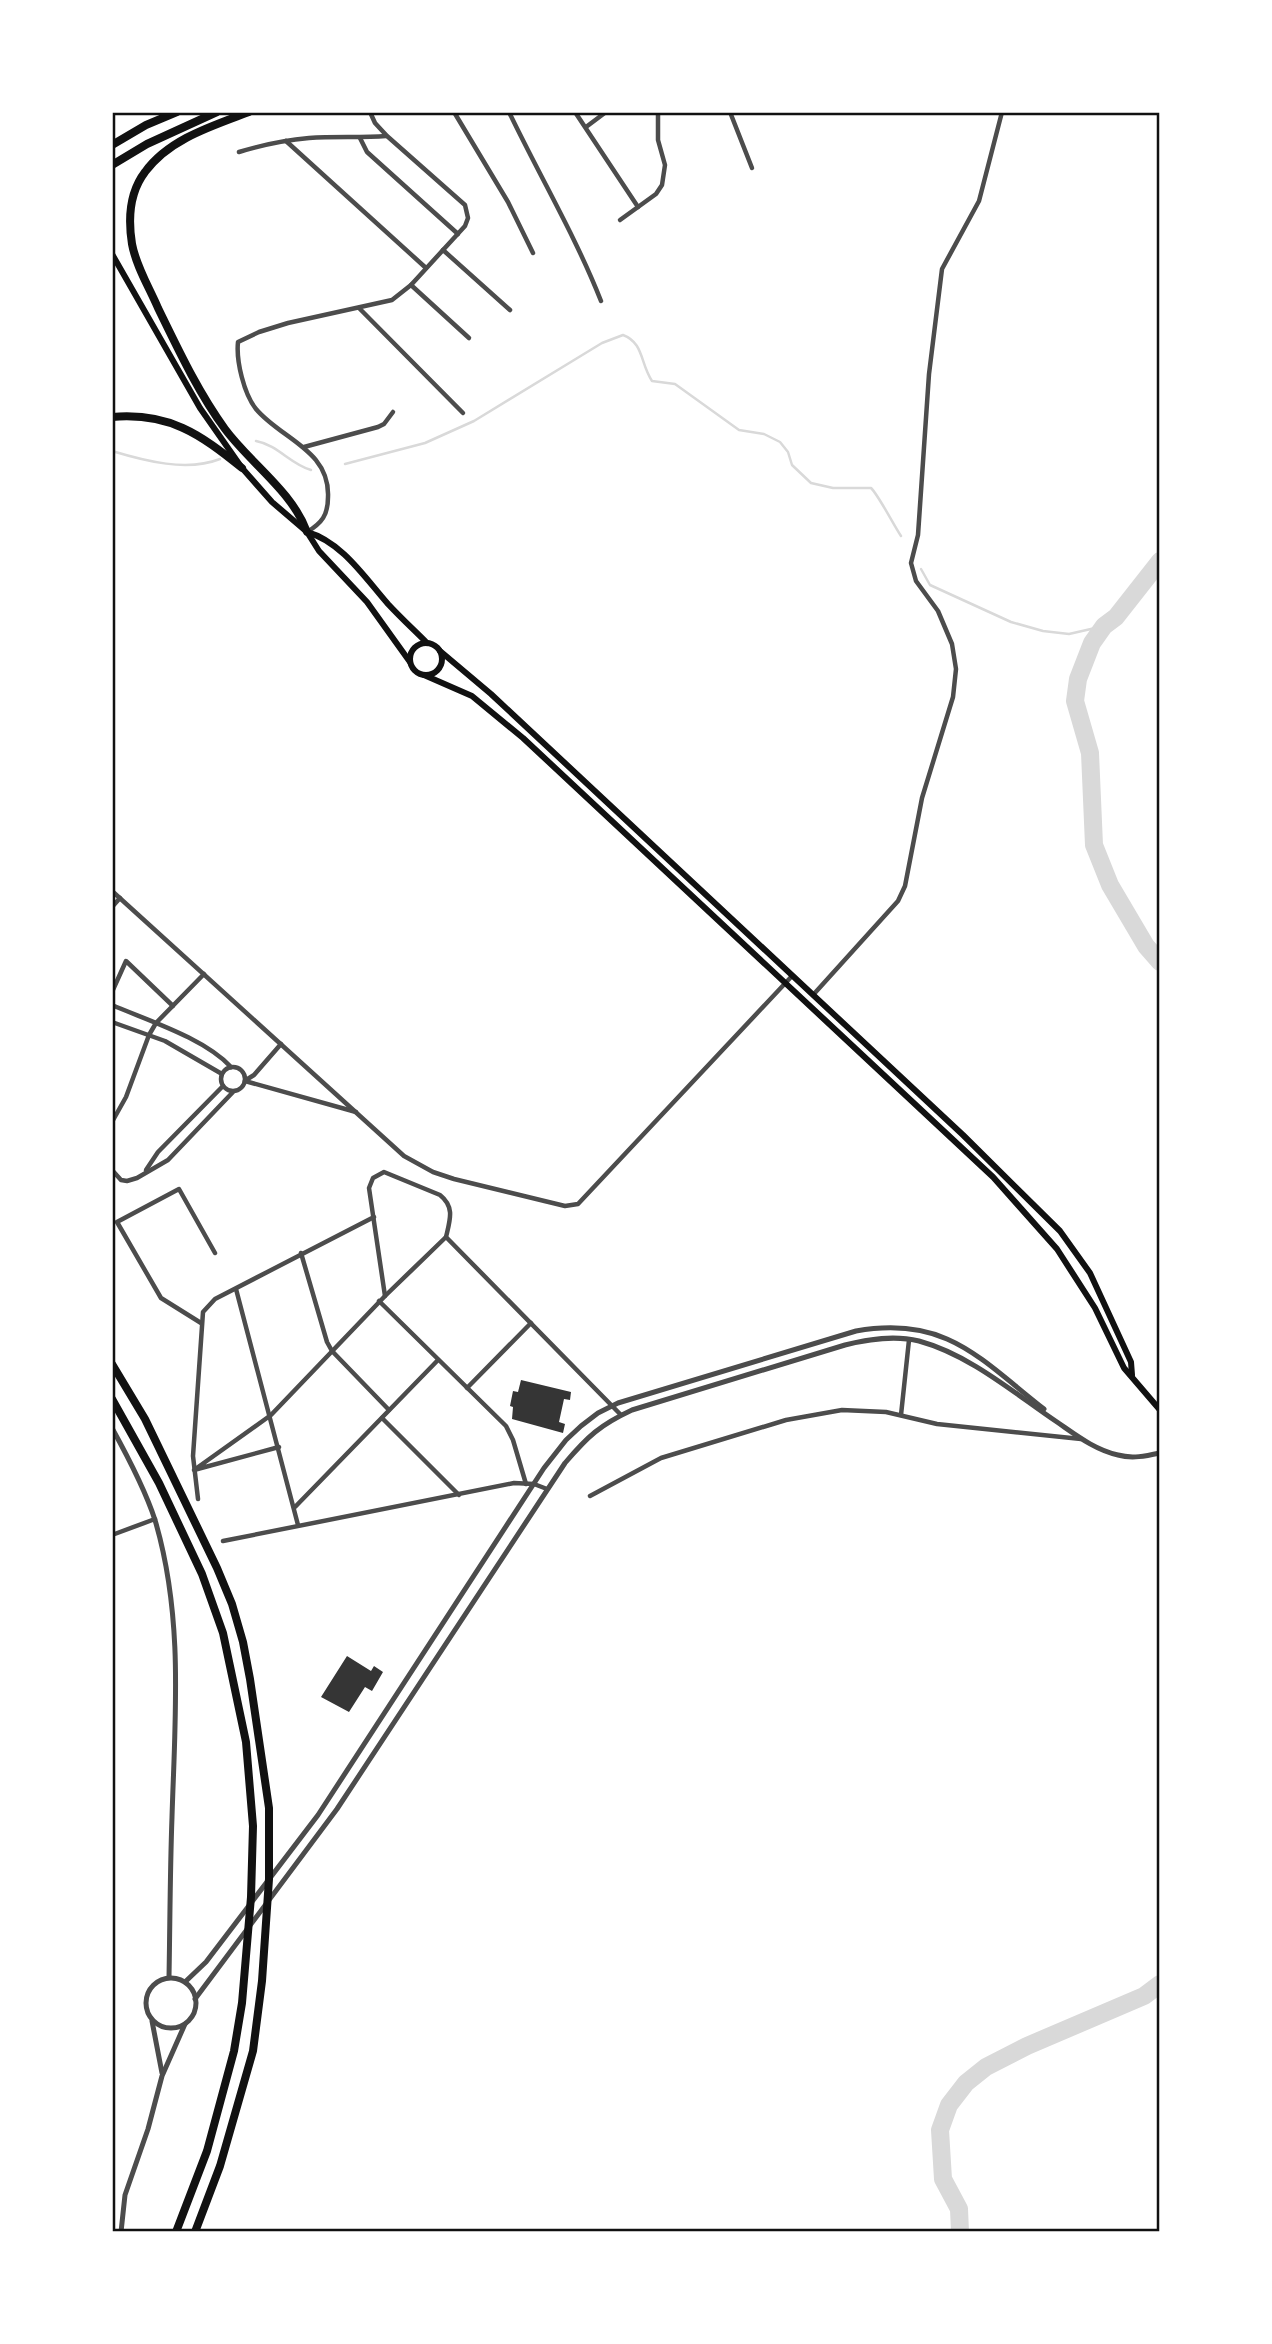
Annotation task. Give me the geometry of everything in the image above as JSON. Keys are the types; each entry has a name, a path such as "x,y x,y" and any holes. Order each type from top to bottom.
{"highway":[{"path":"112,145 146,125 177,112"},
{"path":"112,164 147,144 217,112"},
{"path":"249,112 203,130 167,149 155,160 135,189 130,224 132,246 141,272 204,396 224,428 295,506 307,533"},
{"path":"112,417 149,418 176,425 200,435 242,468"},
{"path":"112,1364 145,1419 232,1604 250,1679 269,1808 270,1868 262,1981 253,2051 220,2166 195,2232"},
{"path":"112,1399 159,1483 202,1574 223,1633 246,1742 253,1826 251,1897 242,2003 234,2050 207,2151 176,2232"}],"main road":[{"path":"112,254 200,408 242,468 272,502 307,533 319,551 367,602 415,671 459,689 490,709 993,1177 1057,1249 1095,1308 1124,1367 1160,1410"},
{"path":"307,533 335,546 427,643 440,650 491,694 964,1135 1060,1231 1090,1273 1131,1362 1132,1375"},
{"path":"410,662 414,648 427,643"},
{"path":"424,675 434,673 441,665 440,650"}],"street":[{"path":"307,533 326,516 329,490 319,463 304,447 254,407 237,361 238,342 274,327 392,300 411,285 466,226 468,218 465,205 387,136 375,123 370,112"},
{"path":"454,112 508,202 533,253"},
{"path":"509,112 569,226 601,301"},
{"path":"575,112 638,206"},
{"path":"586,127 606,112"},
{"path":"620,220 656,194 662,185 665,165 658,140 658,112"},
{"path":"730,112 752,167"},
{"path":"813,995 898,901 905,886 922,798 953,697 956,668 952,644 938,611 916,581 911,563 919,524 929,374 942,269 979,201 1002,112"},
{"path":"239,152 310,138 387,136"},
{"path":"360,138 367,152 458,234"},
{"path":"286,141 426,268"},
{"path":"443,250 510,310"},
{"path":"411,285 469,338"},
{"path":"359,308 463,412"},
{"path":"304,447 378,427 384,424 393,412"},
{"path":"112,891 404,1156 433,1172 454,1179 565,1206 578,1203 792,976"},
{"path":"112,908 120,898"},
{"path":"112,992 126,961 173,1006"},
{"path":"112,1122 126,1097 156,1023 204,974"},
{"path":"112,1005 156,1023 221,1056 231,1067 242,1070 245,1081"},
{"path":"112,1022 165,1041 222,1074"},
{"path":"112,1170 121,1180 127,1181 167,1160 233,1092 241,1089 245,1081 254,1075 282,1044"},
{"path":"222,1074 231,1067"},
{"path":"146,1171 158,1152 223,1086 222,1074"},
{"path":"245,1081 358,1113"},
{"path":"223,1086 233,1092"},
{"path":"194,1470 271,1415 379,1301 446,1237 451,1209 448,1201 440,1195 384,1172 373,1178 369,1188 384,1296"},
{"path":"201,1323 162,1298 117,1222 179,1189 215,1253"},
{"path":"198,1499 194,1470 194,1428 203,1312 215,1299 374,1217"},
{"path":"446,1237 621,1415"},
{"path":"301,1253 332,1351 389,1410"},
{"path":"236,1289 298,1525"},
{"path":"379,1301 510,1432 526,1484"},
{"path":"467,1388 531,1323"},
{"path":"186,1982 206,1962 318,1815 534,1484 566,1440 598,1413 654,1391 856,1331 901,1328 926,1332 967,1348 1082,1439"},
{"path":"195,1999 337,1809 547,1489 565,1463 596,1429 632,1410 873,1338 909,1340 945,1350 965,1360 1082,1439 1109,1453 1146,1456 1160,1453"},
{"path":"901,1415 909,1340"},
{"path":"295,1508 438,1360"},
{"path":"590,1496 661,1458 786,1420 842,1410 886,1412 937,1424 1082,1439"},
{"path":"382,1418 459,1496"},
{"path":"112,1428 155,1520 168,1575 176,1646 169,1978"},
{"path":"194,1470 279,1447"},
{"path":"223,1541 514,1483 534,1484 547,1489"},
{"path":"112,1535 155,1520"},
{"path":"121,2232 125,2195 148,2129 162,2076 185,2024 195,2011 191,1988 186,1982 169,1978 161,1979 148,1990 146,2007 157,2039 162,2076"},
{"path":"151,2018 161,2026 169,2028 185,2024"}],"building":[{"path":"521,1380 571,1392 570,1400 564,1399 559,1422 565,1424 563,1433 512,1419 513,1407 510,1406 513,1391 518,1392"},
{"path":"347,1656 371,1671 374,1666 383,1672 372,1691 365,1687 349,1712 321,1697"}],"waterway":[{"path":"345,464 425,443 474,421 602,343 623,335 635,343 652,381 675,384 739,430 764,434 780,442 788,452 792,465 811,483 833,488 871,488 901,536"},
{"path":"256,441 271,446 311,470"},
{"path":"112,451 166,464 194,465 220,459"},
{"path":"1160,561 1092,643 1078,679 1075,701 1090,753 1094,845 1110,885 1146,946 1160,962"},
{"path":"921,569 930,585 1011,622 1043,631 1069,634 1104,626"},
{"path":"960,2232 959,2209 943,2179 940,2130 949,2105 966,2083 986,2067 1027,2046 1144,1996 1160,1984"}]}
